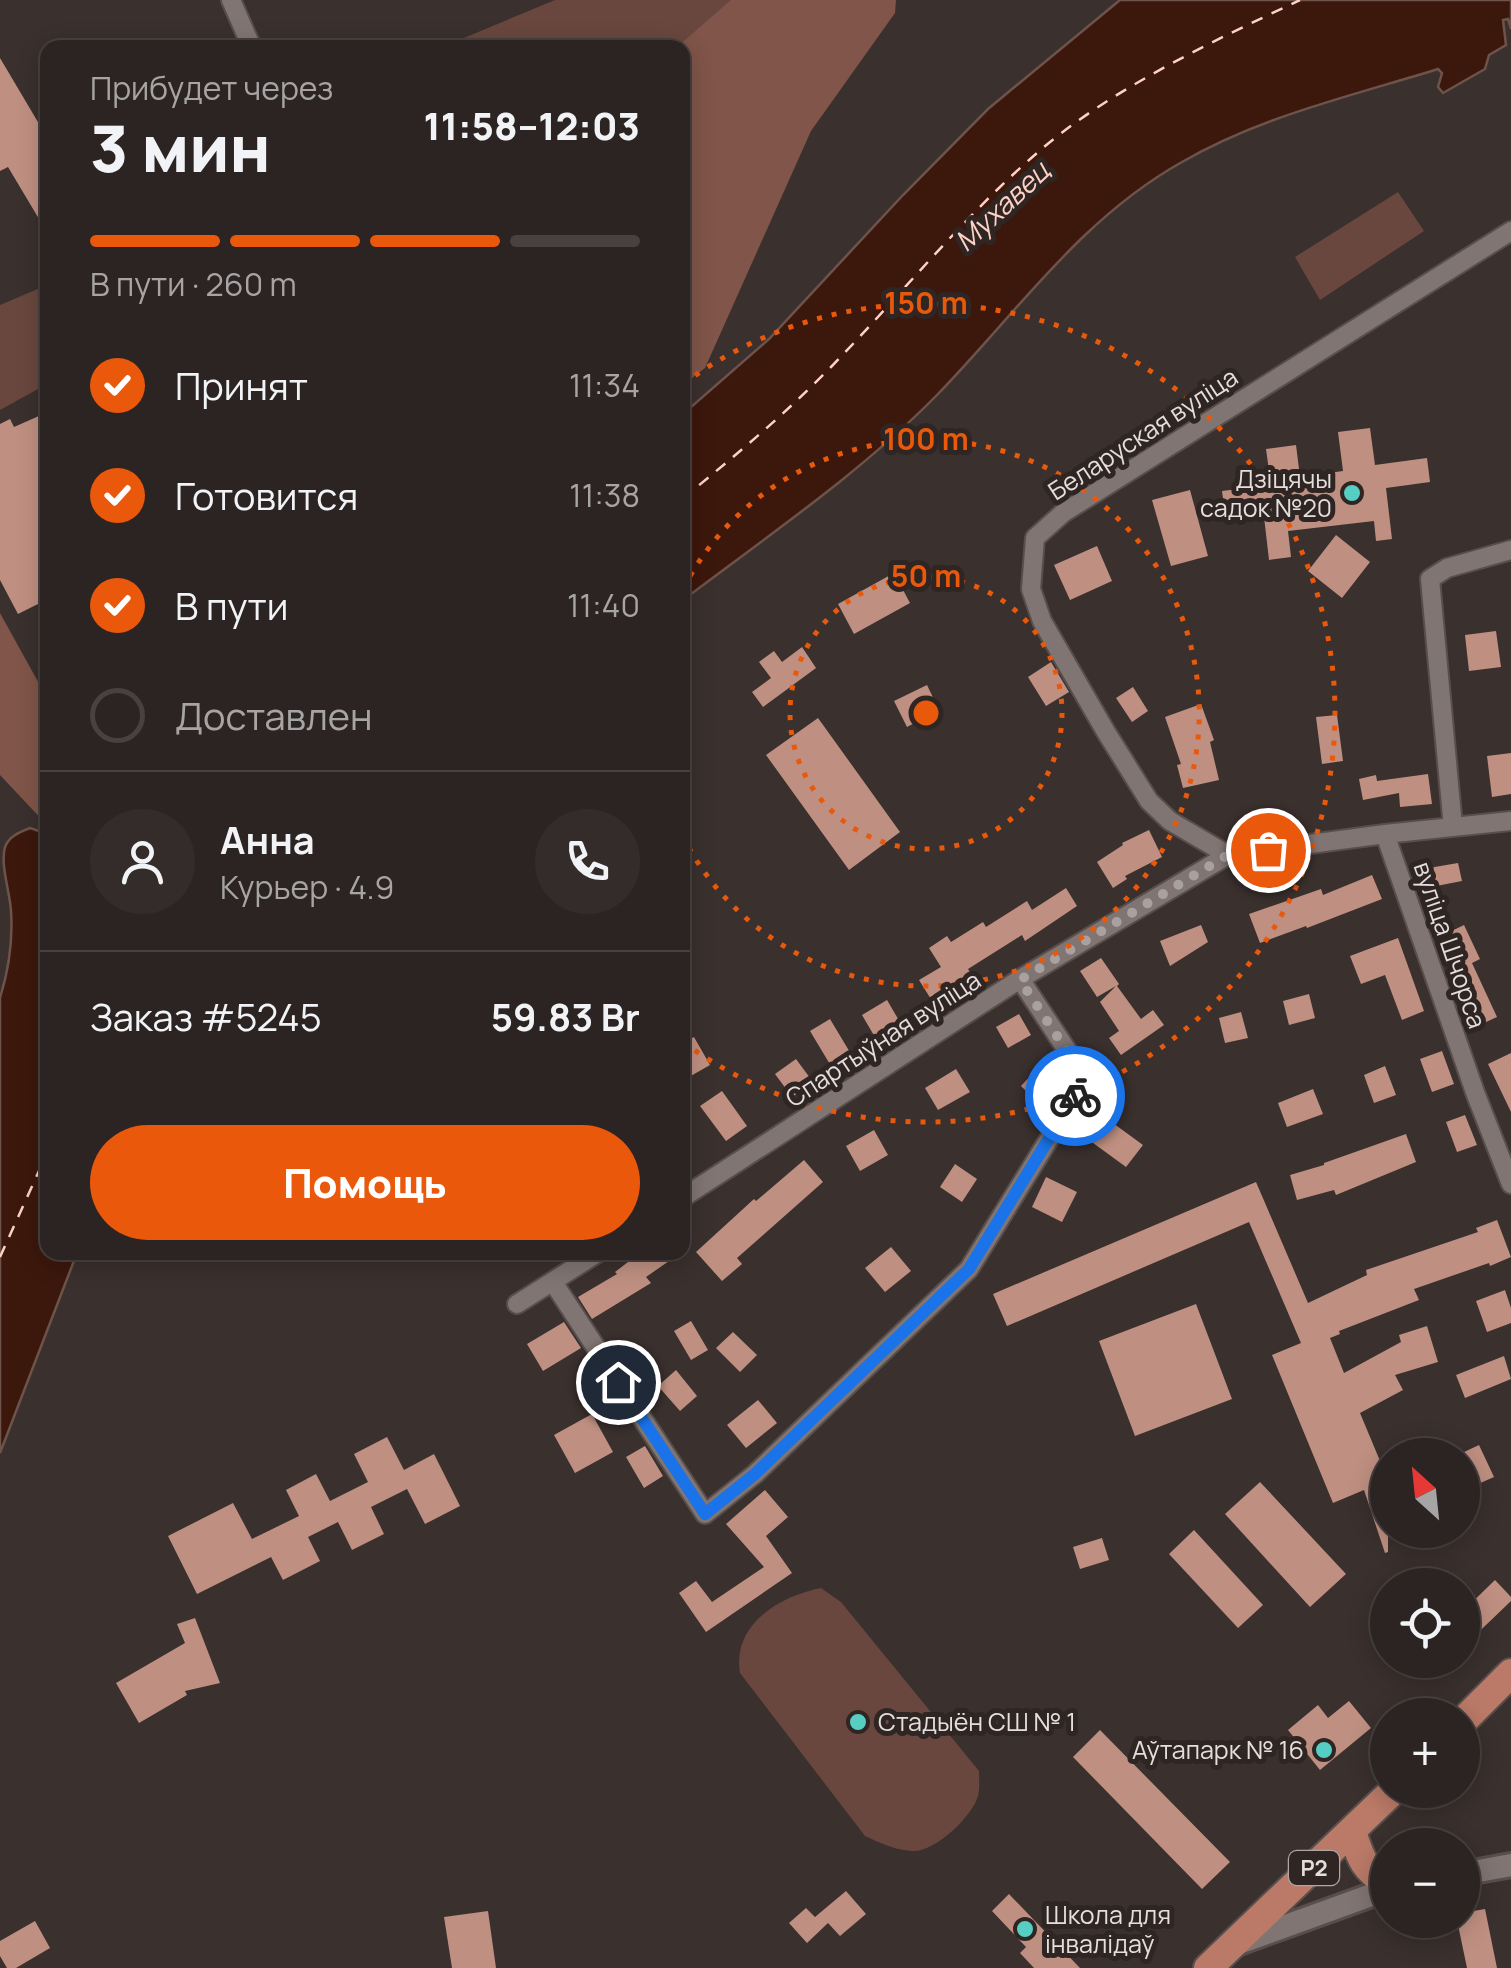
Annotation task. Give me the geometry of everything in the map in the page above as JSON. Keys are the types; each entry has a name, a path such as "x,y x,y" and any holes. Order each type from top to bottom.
{"main road":[{"path":"1480,1704 1511,1673"},
{"name":"Р2","path":"1208,1968 1376,1808"},
{"path":"1352,1832 1360,1858 1370,1871"},
{"path":"1480,1871 1511,1865"},
{"path":"1232,1945 1370,1894"}],"street":[{"path":"231,0 248,40"},
{"name":"Беларуская вуліца","path":"1228,855 1170,821 1148,800 1106,732 1042,621 1031,588 1036,538 1063,513 1511,231"},
{"path":"1453,827 1430,579 1447,568 1511,550"},
{"name":"Спартыўная вуліца","path":"690,1193 1020,980 1228,855 1511,821"},
{"name":"вуліца Шчорса","path":"1385,834 1511,1184"},
{"path":"553,1282 705,1514 755,1474 969,1269 1086,1080 1020,980"},
{"path":"518,1304 587,1260"}],"shaded area":[{"path":"555,0 733,0 687,40 459,40"},
{"path":"731,0 896,0 895,13 811,131 705,368 690,380 690,40 685,40"},
{"path":"1398,192 1424,231 1320,300 1295,257"},
{"path":"40,288 40,388 0,410 0,305"},
{"path":"0,613 40,685 40,818 0,775"},
{"name":"Стадыён СШ № 1","path":"821,1588 841,1602 979,1771 979,1793 968,1814 931,1846 912,1851 865,1836 740,1673 744,1640 762,1615 790,1598"}],"water":[{"name":"Мухавец","path":"1120,0 1511,0 1511,29 1508,19 1503,20 1506,45 1489,55 1485,69 1443,93 1438,87 1442,73 1438,69 1340,98 1275,119 1212,146 1145,185 1080,239 907,424 813,502 690,595 690,408 769,339 988,109"},
{"path":"30,828 40,832 40,1260 74,1260 0,1453 0,998 10,955 11,922 4,854 15,835"}],"building":[{"path":"0,58 40,126 40,221 8,167 0,171"},
{"path":"40,416 40,603 18,614 0,580 0,424 10,419 14,427"},
{"path":"1370,428 1375,465 1427,458 1430,482 1386,488 1392,539 1376,541 1374,521 1288,531 1291,557 1269,560 1263,508 1225,513 1222,491 1271,485 1266,449 1296,445 1300,477 1343,471 1338,432"},
{"path":"1190,490 1208,556 1171,566 1152,500"},
{"path":"1336,535 1370,562 1342,598 1308,571"},
{"path":"1097,546 1112,581 1070,600 1054,565"},
{"path":"894,573 910,603 854,634 838,604"},
{"path":"1496,631 1501,667 1469,671 1465,635"},
{"path":"802,647 816,668 763,707 752,692 771,678 759,662 774,651 782,662"},
{"path":"1051,662 1069,692 1046,706 1028,677"},
{"path":"927,685 939,710 907,727 894,701"},
{"path":"1133,687 1148,711 1132,722 1116,698"},
{"path":"1201,704 1214,740 1210,742 1219,780 1183,788 1177,765 1181,764 1165,717"},
{"path":"1337,715 1343,761 1322,764 1316,717"},
{"path":"818,718 900,832 849,870 766,755"},
{"path":"1511,753 1511,794 1492,797 1487,756"},
{"path":"1428,774 1432,804 1400,807 1399,793 1363,800 1359,779 1376,775 1377,781"},
{"path":"1149,830 1162,857 1125,876 1127,879 1113,888 1097,862 1122,843"},
{"path":"1458,863 1462,881 1421,889 1417,870"},
{"path":"1372,875 1382,899 1260,943 1249,914 1321,889 1323,895"},
{"path":"1066,888 1077,906 1025,941 1022,935 968,969 974,979 953,992 958,1000 939,1012 919,980 941,967 929,948 947,936 951,942 983,922 986,927 1027,901 1032,910"},
{"path":"1201,925 1208,942 1170,966 1160,941"},
{"path":"1464,925 1480,959 1472,963 1497,1017 1471,1029 1455,994 1464,990 1439,937"},
{"path":"1398,938 1424,1011 1402,1020 1385,975 1361,984 1350,956"},
{"path":"1101,958 1141,1019 1153,1010 1164,1025 1121,1055 1109,1038 1119,1031 1100,1002 1116,986 1097,997 1080,971"},
{"path":"1309,994 1315,1018 1289,1025 1283,1001"},
{"path":"887,1000 904,1029 879,1044 862,1015"},
{"path":"1241,1012 1248,1038 1225,1043 1219,1018"},
{"path":"1019,1014 1031,1035 1008,1048 996,1027"},
{"path":"830,1019 851,1054 831,1066 810,1031"},
{"path":"694,1037 710,1065 690,1076 690,1039"},
{"path":"1442,1051 1454,1084 1432,1092 1420,1059"},
{"path":"1511,1053 1511,1112 1488,1064"},
{"path":"1050,1055 1071,1079 1043,1108 1021,1086"},
{"path":"796,1059 813,1082 792,1097 775,1074"},
{"path":"1385,1066 1396,1095 1374,1103 1364,1075"},
{"path":"956,1069 970,1092 938,1110 925,1088"},
{"path":"1313,1089 1323,1114 1287,1127 1278,1103"},
{"path":"722,1091 747,1126 726,1141 700,1106"},
{"path":"1465,1115 1477,1145 1457,1152 1446,1122"},
{"path":"1106,1118 1143,1145 1126,1167 1089,1140"},
{"path":"874,1130 888,1155 860,1171 846,1146"},
{"path":"1406,1134 1416,1162 1336,1195 1334,1190 1297,1200 1290,1175"},
{"path":"804,1160 823,1182 737,1258 742,1264 722,1281 696,1252"},
{"path":"955,1164 977,1179 962,1202 940,1187"},
{"path":"1046,1177 1077,1192 1062,1222 1032,1207"},
{"path":"1256,1182 1308,1303 1367,1275 1366,1270 1478,1232 1476,1228 1497,1220 1511,1257 1414,1289 1419,1300 1330,1338 1344,1373 1401,1342 1399,1335 1427,1326 1438,1362 1395,1375 1403,1390 1360,1413 1370,1438 1370,1508 1364,1490 1333,1503 1272,1355 1301,1343 1249,1222 1007,1326 993,1294"},
{"path":"891,1247 911,1271 885,1292 865,1268"},
{"path":"631,1260 670,1260 646,1277 651,1283 592,1319 578,1297"},
{"path":"1505,1290 1511,1323 1487,1332 1476,1301"},
{"path":"1196,1304 1232,1399 1135,1436 1099,1341"},
{"path":"691,1321 708,1350 691,1360 674,1331"},
{"path":"564,1322 581,1348 543,1371 527,1344"},
{"path":"733,1332 757,1355 740,1372 716,1348"},
{"path":"1504,1356 1511,1379 1465,1398 1456,1375"},
{"path":"676,1370 697,1396 680,1411 658,1386"},
{"path":"758,1400 777,1423 746,1448 727,1425"},
{"path":"592,1414 613,1452 575,1473 554,1435"},
{"path":"387,1437 404,1470 434,1454 460,1506 425,1524 407,1489 371,1507 384,1534 352,1550 338,1522 308,1537 320,1561 283,1580 271,1557 197,1594 168,1536 233,1503 252,1539 299,1516 286,1490 316,1474 330,1501 368,1482 354,1454"},
{"path":"645,1446 663,1476 644,1488 626,1457"},
{"path":"1480,1447 1494,1477 1480,1483"},
{"path":"1260,1482 1346,1574 1310,1607 1225,1514"},
{"path":"765,1490 788,1517 766,1536 792,1573 706,1632 679,1593 696,1581 712,1602 764,1567 726,1524"},
{"path":"1194,1530 1263,1605 1238,1628 1169,1554"},
{"path":"1102,1538 1109,1560 1080,1569 1073,1547"},
{"path":"1495,1580 1511,1601 1480,1631 1480,1595"},
{"path":"195,1618 220,1683 185,1691 187,1695 139,1723 116,1683 185,1643 177,1624"},
{"name":"Аўтапарк № 16","path":"1349,1701 1370,1729 1320,1770 1288,1730 1318,1705 1328,1718"},
{"path":"1100,1730 1230,1862 1202,1889 1073,1757"},
{"path":"846,1891 866,1914 840,1936 828,1923 807,1943 789,1923 806,1908 815,1917"},
{"name":"Школа для інвалідаў","path":"1009,1894 1080,1968 1034,1968 1020,1953 1026,1947 992,1911"},
{"path":"1485,1909 1497,1968 1467,1968 1461,1938 1480,1938 1480,1910"},
{"path":"488,1911 496,1968 452,1968 444,1917"},
{"path":"35,1921 50,1948 16,1968 7,1968 0,1956 0,1941"}],"ferry route":[{"path":"690,492 813,385 983,204 1065,130 1163,68 1300,0"},
{"path":"0,1257 40,1169"}],"way so far":[{"path":"1075,1096 1086,1080 1020,980 1228,855 1268,850"}],"place":[{"name":"Дзіцячы садок №20","path":"1352,493"},
{"name":"Стадыён СШ № 1","path":"858,1722"},
{"name":"Аўтапарк № 16","path":"1324,1750"},
{"name":"Школа для інвалідаў","path":"1025,1929"}],"route":[{"path":"618,1382 705,1514 755,1474 969,1269 1075,1096"}]}
